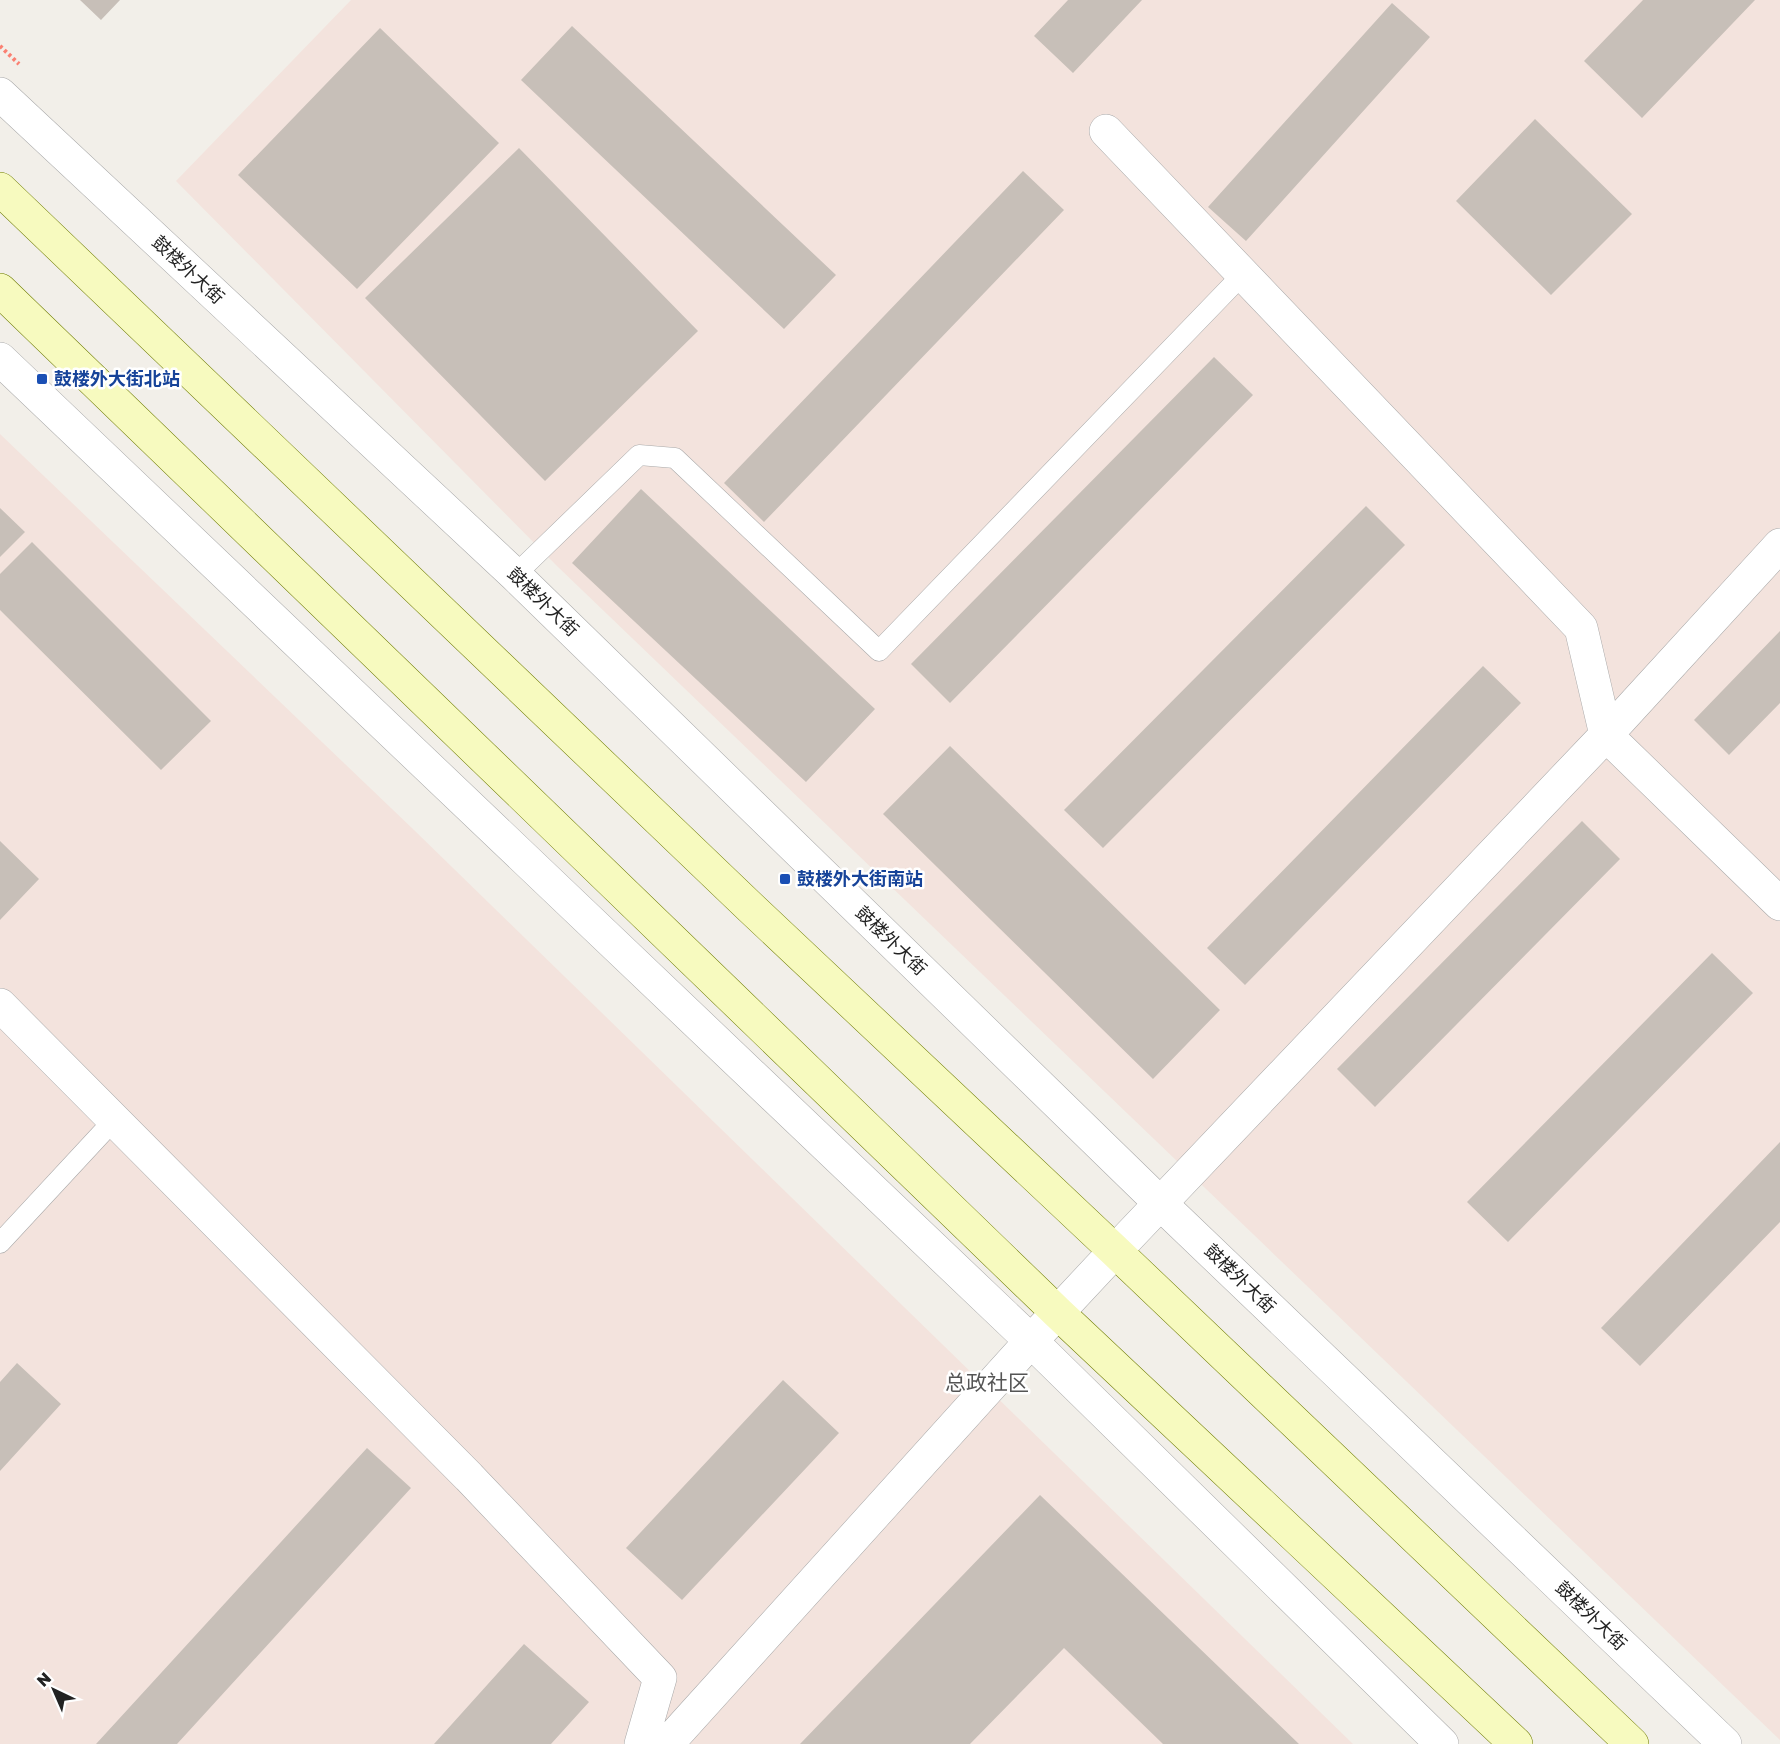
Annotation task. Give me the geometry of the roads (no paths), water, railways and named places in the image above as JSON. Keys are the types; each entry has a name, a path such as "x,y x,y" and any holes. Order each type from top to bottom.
{"main road":[{"path":"0,189 751,908 1632,1744"},
{"path":"0,290 1058,1313 1516,1744"}],"street":[{"name":"鼓楼外大街","path":"0,94 515,575 1160,1203 1725,1744"},
{"path":"1106,131 1581,628 1605,735 1780,904"},
{"path":"0,359 1030,1341 1442,1744"},
{"path":"667,1744 1030,1341 1605,735 1780,545"},
{"path":"0,1005 469,1477 660,1678 641,1744"}],"lane":[{"path":"515,575 639,455 675,458 879,651 1243,274"},
{"path":"0,1243 114,1120"}],"place":[{"name":"鼓楼外大街北站","path":"42,379"},
{"name":"鼓楼外大街南站","path":"785,879"}],"district":[{"name":"总政社区","path":"987,1383"}]}
